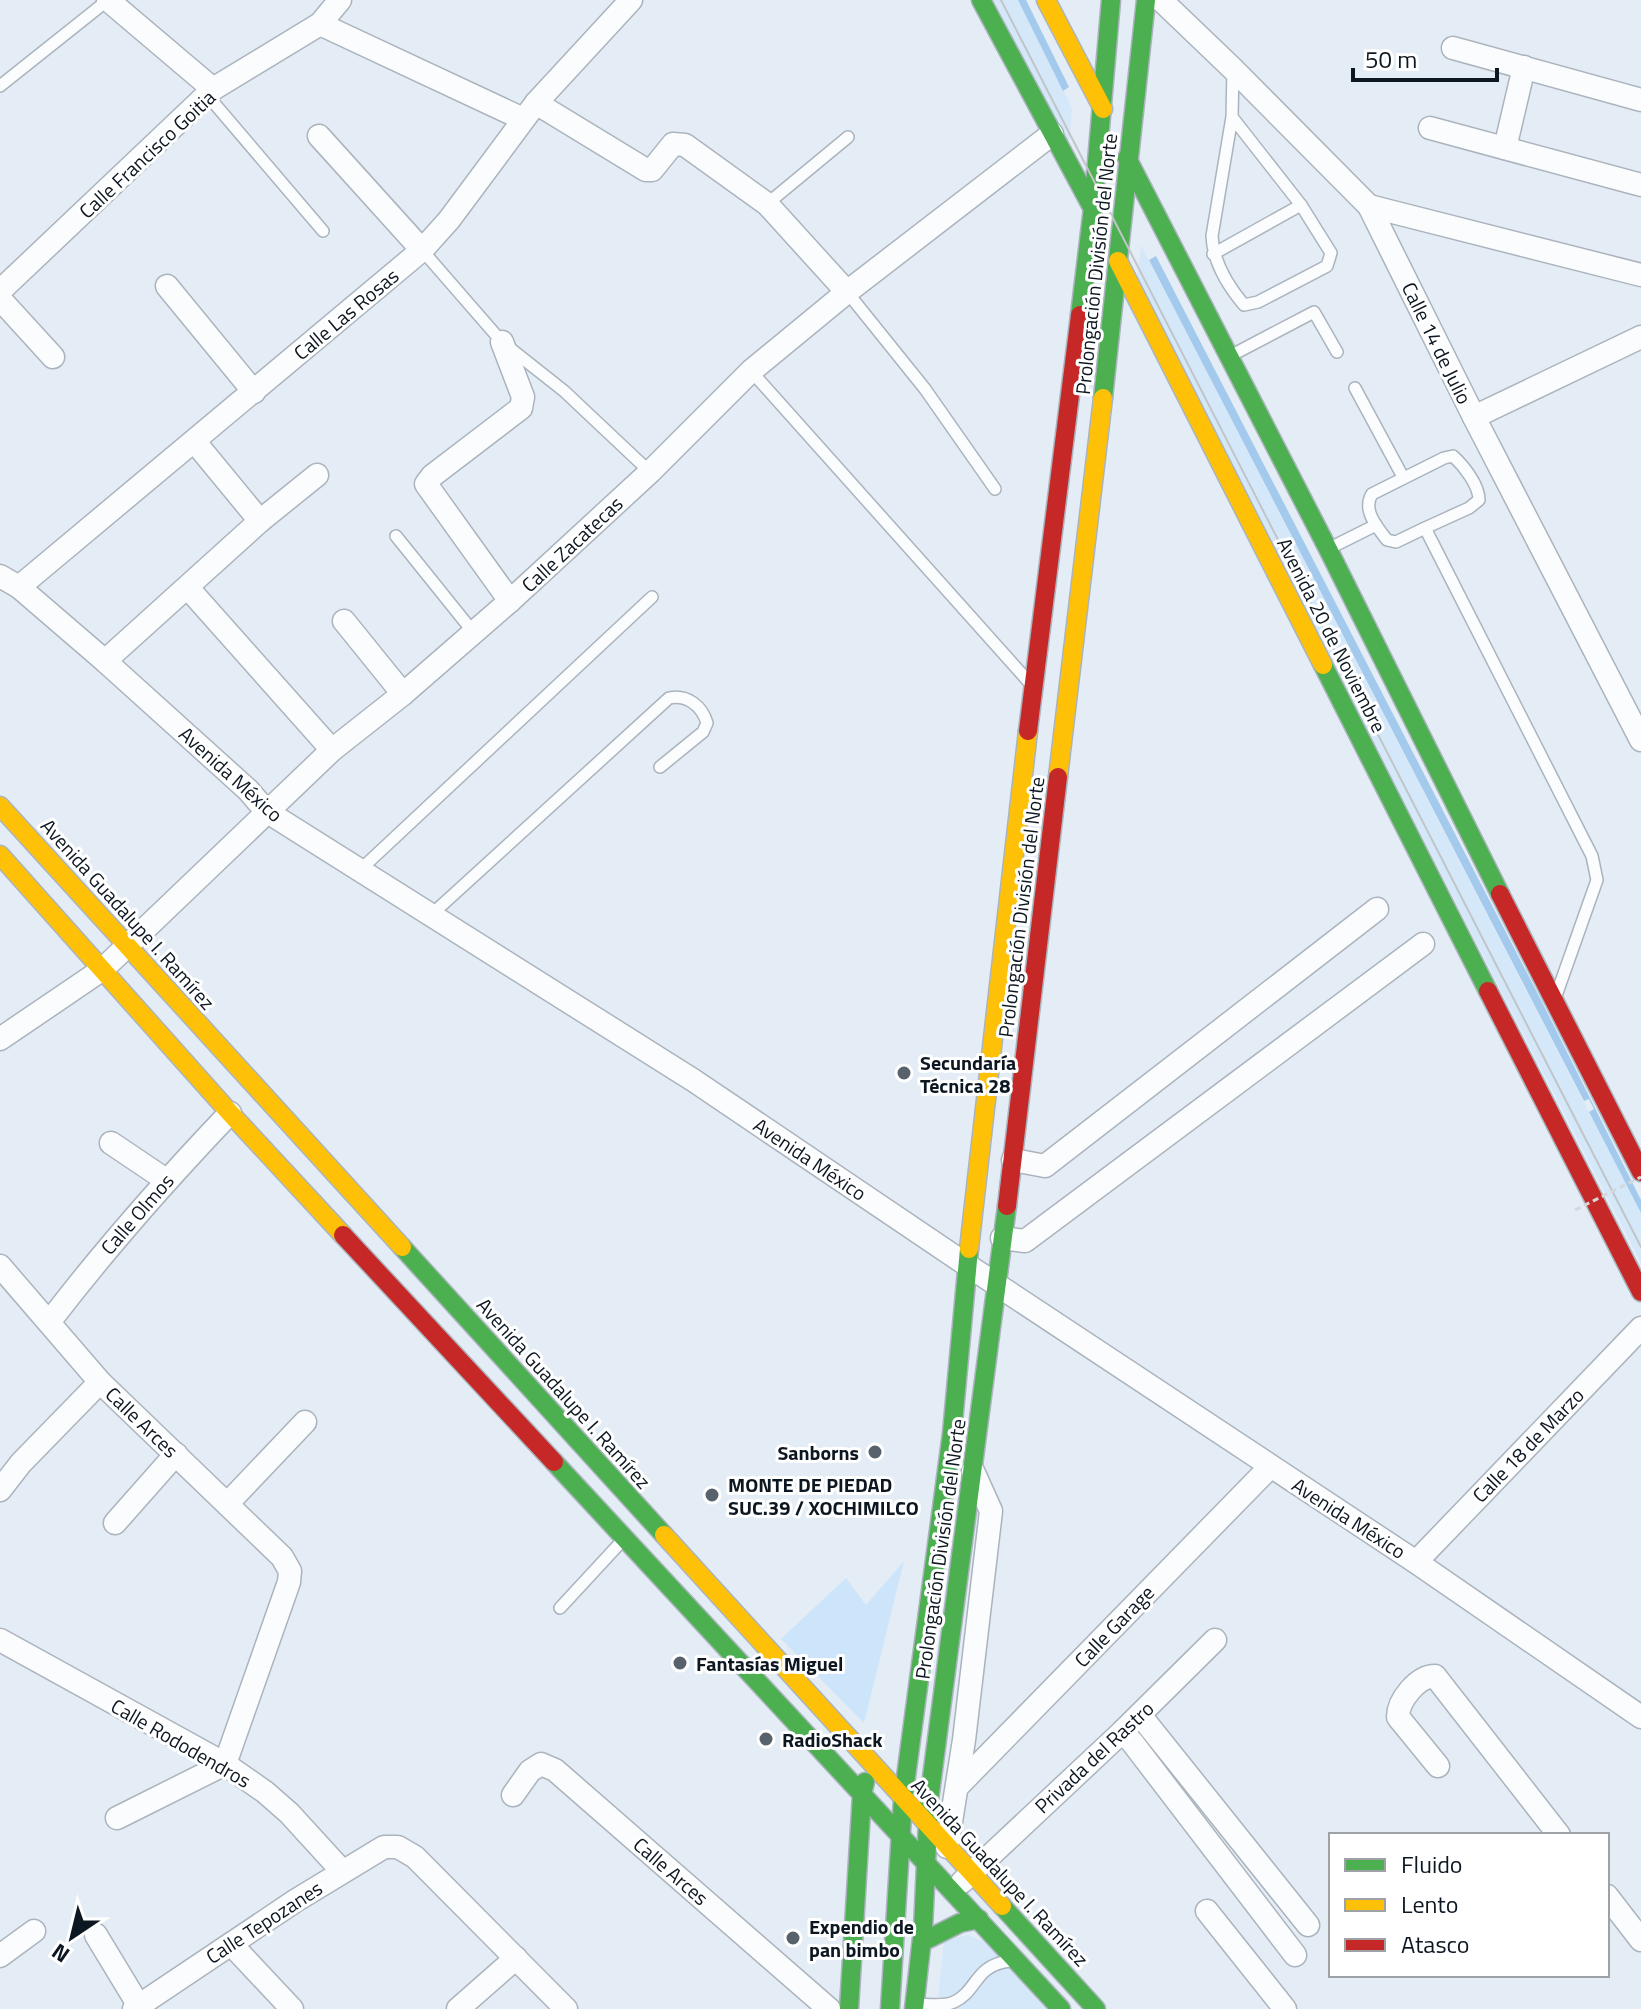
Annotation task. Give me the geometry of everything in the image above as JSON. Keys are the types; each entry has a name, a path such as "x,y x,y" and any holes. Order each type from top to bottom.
{"main road":[{"name":"Avenida 20 de Noviembre","path":"981,0 1093,208 1119,265 1641,1292"},
{"name":"Avenida 20 de Noviembre","path":"1046,0 1328,549 1554,999 1634,1140 1641,1174"},
{"name":"Prolongación División del Norte","path":"890,2009 899,1834 952,1433 967,1265 1033,686 1093,208 1111,0"},
{"name":"Prolongación División del Norte","path":"915,2006 922,1942 929,1800 1013,1160 1119,265 1146,0"},
{"name":"Avenida Guadalupe I. Ramírez","path":"0,806 1096,2009"},
{"path":"0,855 230,1113 979,1919 1016,1960 1042,1996 1061,2009"},
{"path":"850,2006 862,1794 876,1770 899,1747 913,1724"},
{"path":"850,2006 876,1809 876,1770"},
{"path":"922,1942 960,1923 979,1919"}],"street":[{"path":"108,0 210,93"},
{"name":"Calle Francisco Goitia","path":"0,291 210,93 320,24 340,0"},
{"name":"Calle Las Rosas","path":"9,582 195,442 422,250 449,220 529,111 631,0"},
{"name":"Calle 14 de Julio","path":"1161,0 1369,206 1641,740"},
{"path":"320,24 529,111 646,170 652,170 673,144 685,145 767,204 847,292"},
{"path":"1453,48 1641,100"},
{"path":"1505,148 1524,67"},
{"path":"1430,128 1641,185"},
{"name":"Calle Zacatecas","path":"0,1039 103,969 128,947 266,811 332,750 403,694 510,601 650,472 751,371 847,292 1052,134"},
{"path":"319,136 422,250"},
{"path":"1369,206 1641,275"},
{"path":"167,286 254,392"},
{"path":"0,299 53,357"},
{"path":"1474,417 1641,337"},
{"path":"502,342 523,397 521,408 432,476 426,484 510,601"},
{"path":"195,442 260,521"},
{"path":"105,661 260,521 317,475"},
{"name":"Avenida México","path":"9,582 105,661 248,790 266,811 693,1080 1416,1562 1641,1717"},
{"path":"188,588 332,750"},
{"path":"344,621 403,694"},
{"path":"1013,1160 1045,1166 1377,909"},
{"path":"1002,1238 1025,1241 1423,944"},
{"name":"Calle Olmos","path":"50,1321 87,1272 166,1180 230,1113"},
{"path":"111,1143 166,1180"},
{"name":"Calle Arces","path":"0,1266 100,1382 282,1557 290,1571 289,1582 225,1764"},
{"name":"Calle 18 de Marzo","path":"1416,1562 1641,1328"},
{"path":"0,1490 21,1463 100,1382"},
{"path":"227,1504 305,1422"},
{"path":"947,1847 958,1786 991,1511 952,1433"},
{"path":"115,1523 176,1454"},
{"name":"Calle Garage","path":"958,1786 1270,1467"},
{"name":"Calle Rododendros","path":"0,1640 225,1764 289,1813 342,1871"},
{"name":"Privada del Rastro","path":"952,1891 1140,1715 1215,1640"},
{"path":"1438,1766 1398,1717 1402,1701 1427,1676 1435,1676 1557,1833"},
{"path":"1140,1715 1308,1925"},
{"path":"1122,1732 1295,1955"},
{"path":"117,1818 225,1764"},
{"name":"Calle Arces","path":"513,1795 530,1771 541,1764 555,1770 850,2006"},
{"name":"Calle Tepozanes","path":"136,2007 342,1871 384,1847 398,1847 415,1857 516,1958"},
{"path":"1609,1899 1641,1940"},
{"path":"1207,1911 1285,2009"},
{"path":"0,1956 34,1931"},
{"path":"96,1935 136,2007"},
{"path":"231,1944 292,2009"},
{"path":"458,2009 516,1958 566,2009"}],"lane":[{"path":"0,86 108,0"},
{"path":"1232,117 1301,205 1331,253 1327,266 1258,302 1244,305 1213,254 1212,236 1232,117 1233,69"},
{"path":"210,93 323,231"},
{"path":"767,204 848,137"},
{"path":"1213,254 1301,205"},
{"path":"422,250 502,342 564,391 650,472"},
{"path":"847,292 925,389 995,489"},
{"path":"1229,357 1314,312 1337,352"},
{"path":"751,371 1033,686"},
{"path":"1355,388 1403,477"},
{"path":"1453,456 1461,463 1479,493 1479,500 1469,508 1396,542 1387,540 1368,509 1368,499 1403,477 1453,456"},
{"path":"1328,549 1376,525"},
{"path":"1425,528 1592,856 1597,880 1554,999"},
{"path":"396,536 474,633"},
{"path":"360,871 652,597"},
{"path":"431,915 669,698 678,696 690,700 705,714 707,723 703,732 660,767"},
{"path":"560,1608 625,1537"},
{"path":"915,2006 945,2005 958,2000 985,1969 998,1962 1016,1960"}],"path":[{"path":"1575,1210 1641,1174"}],"shaded area":[{"path":"992,0 1019,0 1072,108 1069,145"},
{"path":"1018,0 1026,0 1069,87 1063,91"},
{"path":"1141,245 1641,1213 1641,1263 1137,281"},
{"path":"1156,256 1540,998 1641,1200 1641,1213 1589,1112 1594,1109 1589,1099 1584,1101 1149,260"},
{"path":"904,1561 864,1723 781,1639 846,1578 866,1605"},
{"path":"968,1935 989,1944 1046,2009 937,2009 944,1940"}],"tram line":[{"path":"1001,0 1641,1247"}],"traffic: fast":[{"path":"981,0 1093,209"},
{"path":"1080,315 1093,208 1111,0"},
{"path":"1103,398 1146,0"},
{"path":"1127,158 1328,549 1500,894"},
{"path":"1323,665 1488,991"},
{"path":"914,2009 923,1929 929,1800 1007,1206"},
{"path":"402,1247 664,1535"},
{"path":"890,2009 903,1799 952,1433 969,1249"},
{"path":"554,1462 1061,2009"},
{"path":"849,2009 865,1782"},
{"path":"1002,1906 1096,2009"},
{"path":"922,1942 960,1923 979,1919"}],"traffic: slow":[{"path":"1046,0 1103,109"},
{"path":"1118,261 1323,665"},
{"path":"1058,777 1103,398"},
{"path":"969,1249 1028,731"},
{"path":"0,806 402,1247"},
{"path":"0,855 343,1235"},
{"path":"664,1535 1002,1906"}],"traffic: jam":[{"path":"1028,731 1080,315"},
{"path":"1007,1206 1058,777"},
{"path":"1500,894 1641,1172"},
{"path":"1488,991 1641,1292"},
{"path":"343,1235 554,1462"}],"place":[{"name":"Secundaría Técnica 28","path":"904,1073"},
{"name":"Sanborns","path":"875,1452"},
{"name":"MONTE DE PIEDAD SUC.39 / XOCHIMILCO","path":"712,1495"},
{"name":"Fantasías Miguel","path":"680,1663"},
{"name":"RadioShack","path":"766,1739"},
{"name":"Expendio de pan bimbo","path":"793,1938"}]}
